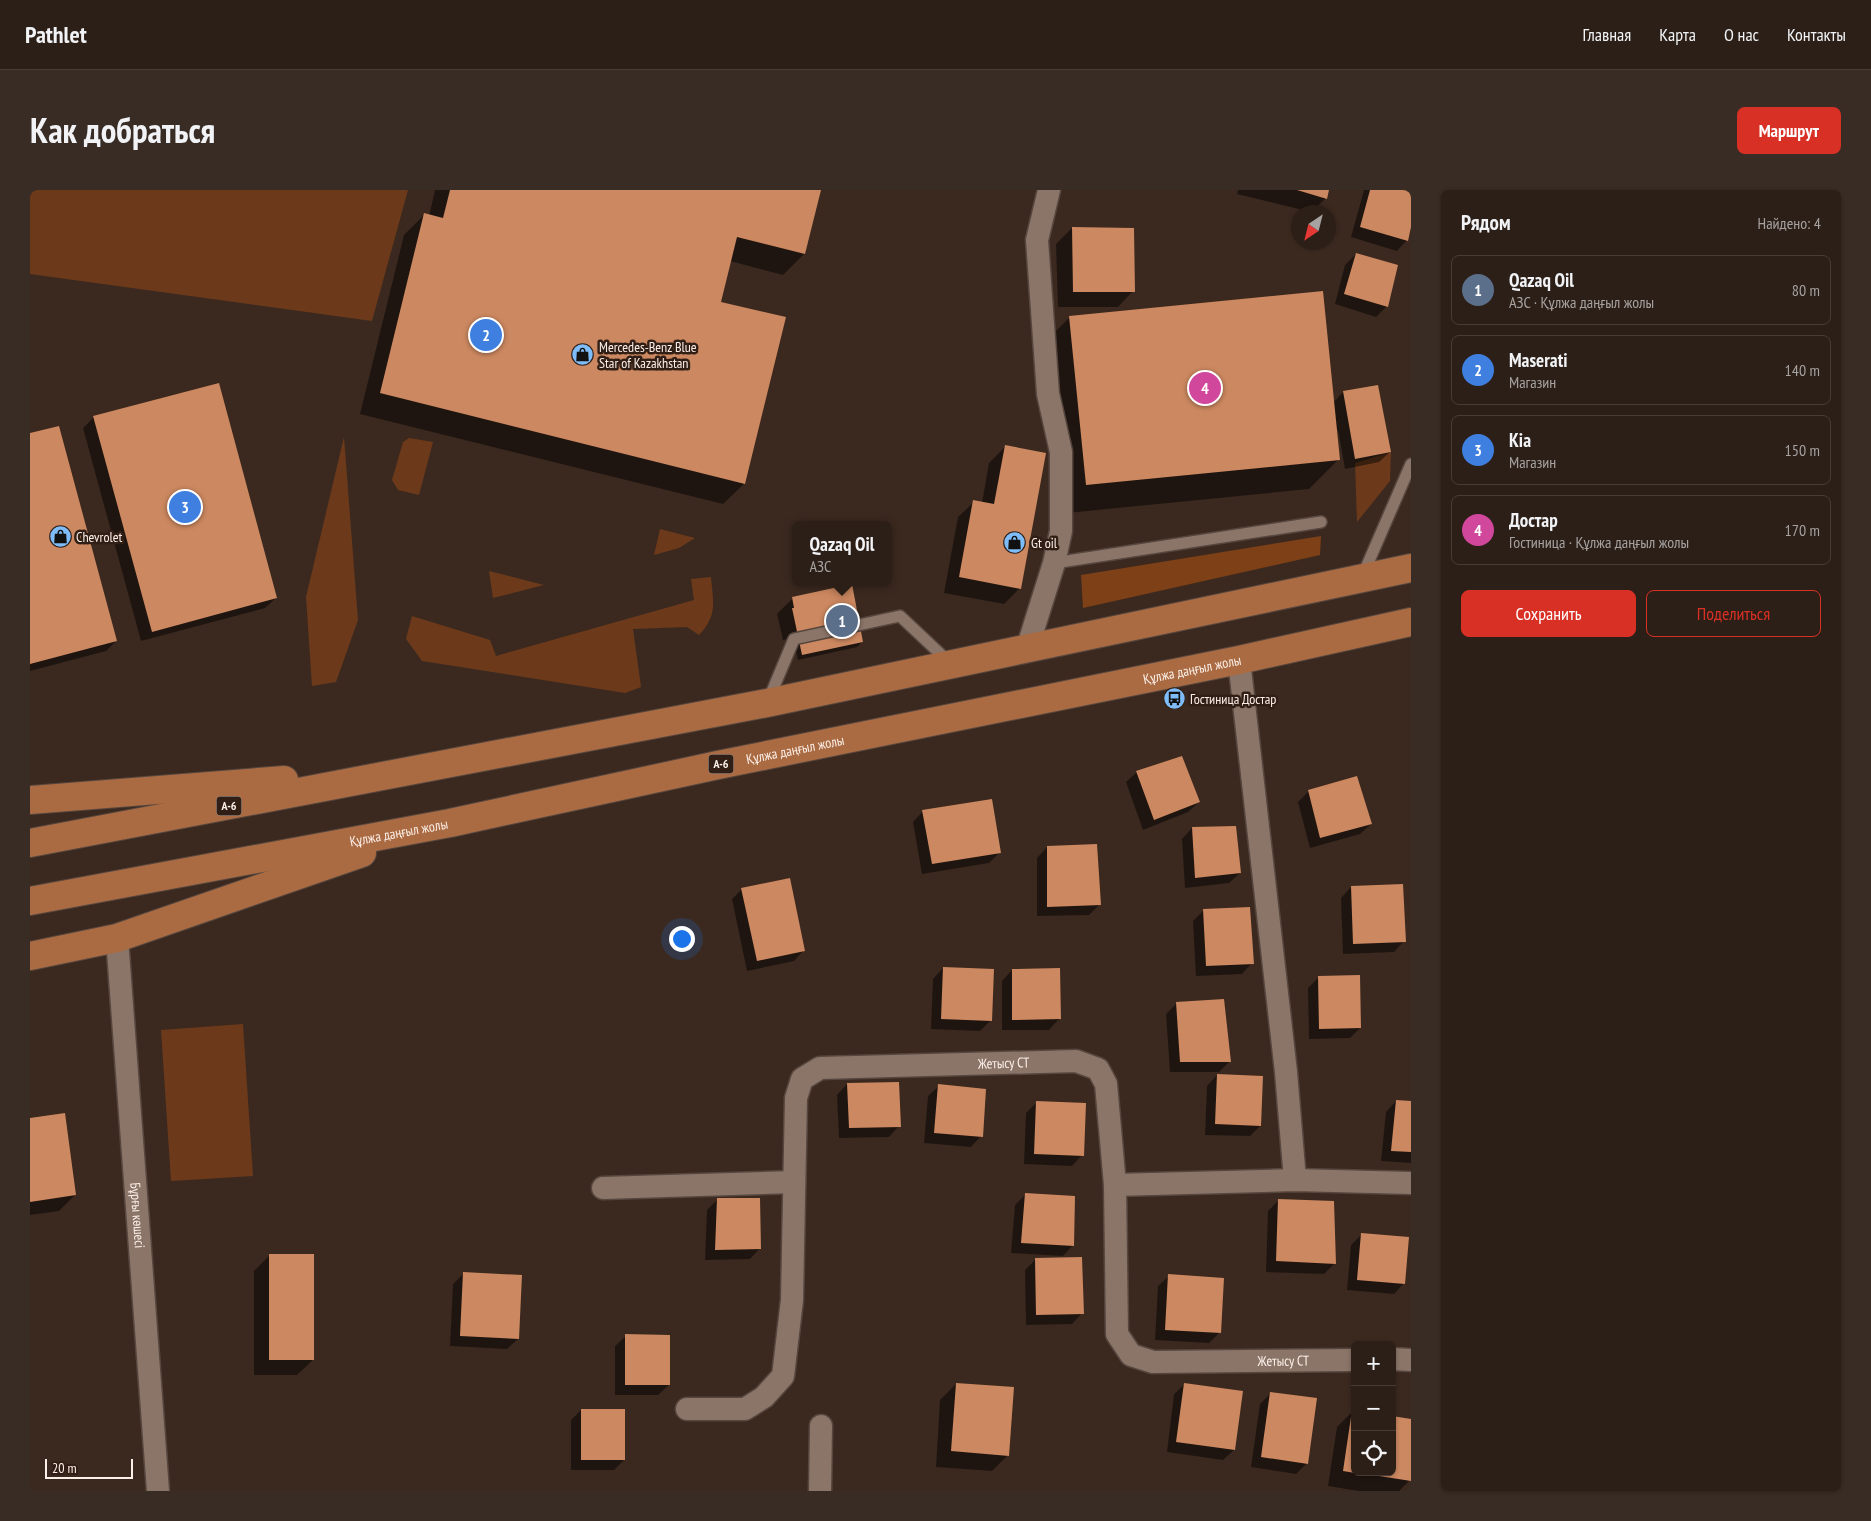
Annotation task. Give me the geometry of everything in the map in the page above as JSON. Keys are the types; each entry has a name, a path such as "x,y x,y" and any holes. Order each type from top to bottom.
{"main road":[{"name":"A-6","path":"30,843 428,769 767,703 1411,568"},
{"name":"Құлжа даңғыл жолы","path":"30,901 450,823 718,765 1240,660 1411,622"},
{"path":"30,800 428,769"},
{"path":"30,956 117,938 450,823"}],"street":[{"path":"1027,649 1054,562 1061,531 1061,452 1048,394 1037,240 1049,190"},
{"path":"1240,660 1284,1052 1295,1180"},
{"name":"Бұрғы көшесі","path":"117,938 158,1491"},
{"name":"Жетысу СТ","path":"688,1409 745,1409 764,1397 783,1376 792,1300 796,1098 802,1079 820,1068 1076,1062 1098,1069 1106,1084 1115,1185 1117,1334 1131,1355 1154,1362 1351,1360"},
{"path":"1115,1185 1295,1180 1411,1183"},
{"path":"603,1188 794,1182"},
{"path":"1396,1360 1411,1360"},
{"path":"820,1491 821,1426"}],"lane":[{"path":"1361,579 1411,464"},
{"path":"1054,562 1321,522"},
{"path":"767,703 794,639 900,616 952,664"}],"shaded area":[{"path":"30,190 408,190 372,321 30,274"},
{"path":"344,437 358,620 336,682 312,686 306,597"},
{"path":"409,438 433,442 419,495 398,490 392,480 403,442"},
{"path":"1391,452 1390,481 1357,522 1355,463"},
{"path":"660,529 695,538 679,548 654,555"},
{"path":"1321,536 1320,555 1083,608 1081,575"},
{"path":"489,571 544,585 493,598"},
{"path":"711,577 712,614 699,635 687,627 633,629 641,687 625,693 422,661 406,639 412,616 490,640 496,656 694,600 691,579"},
{"path":"243,1024 253,1176 171,1181 161,1030"}],"building":[{"name":"Mercedes-Benz Blue Star of Kazakhstan","path":"450,190 821,190 805,254 737,237 721,302 786,317 745,484 380,393 424,213 443,218"},
{"path":"1297,190 1329,190 1327,199"},
{"path":"1370,190 1411,190 1411,227 1408,241 1360,227"},
{"path":"1072,227 1134,228 1135,292 1073,292"},
{"path":"1356,253 1398,265 1388,307 1344,294"},
{"path":"1323,291 1340,460 1086,485 1069,316"},
{"path":"219,383 277,598 152,632 93,416"},
{"path":"1378,385 1391,452 1355,459 1343,391"},
{"name":"Chevrolet","path":"59,426 117,641 30,664 30,433"},
{"path":"1005,445 1046,453 1021,589 959,577 973,500 994,504"},
{"path":"843,586 852,586 863,642 802,655 792,608 794,608 792,597"},
{"path":"1182,756 1200,802 1154,820 1136,771"},
{"path":"1357,776 1372,824 1320,838 1308,790"},
{"path":"992,799 1001,853 932,864 922,810"},
{"path":"1236,826 1241,873 1195,878 1192,827"},
{"path":"1097,844 1101,905 1047,907 1047,846"},
{"path":"790,878 805,951 757,961 741,888"},
{"path":"1403,884 1406,942 1353,944 1351,886"},
{"path":"1250,907 1254,964 1206,966 1203,909"},
{"path":"943,967 994,969 992,1021 941,1019"},
{"path":"1060,968 1061,1019 1012,1020 1012,969"},
{"path":"1360,975 1361,1028 1319,1029 1318,976"},
{"path":"1224,999 1231,1062 1180,1062 1176,1002"},
{"path":"1217,1074 1263,1076 1261,1126 1215,1124"},
{"path":"899,1082 901,1127 849,1128 847,1083"},
{"path":"938,1084 986,1089 983,1137 934,1133"},
{"path":"1396,1100 1411,1101 1411,1152 1391,1151"},
{"path":"1036,1101 1086,1103 1084,1156 1034,1154"},
{"path":"65,1113 76,1195 30,1202 30,1118"},
{"path":"1025,1193 1075,1196 1074,1246 1021,1243"},
{"path":"717,1198 760,1198 761,1249 715,1250"},
{"path":"1278,1199 1334,1201 1336,1264 1276,1261"},
{"path":"1361,1233 1409,1237 1405,1284 1357,1280"},
{"path":"269,1254 314,1254 314,1360 269,1360"},
{"path":"1082,1257 1084,1314 1036,1315 1035,1258"},
{"path":"463,1272 522,1275 519,1339 460,1336"},
{"path":"1168,1274 1224,1278 1221,1333 1165,1330"},
{"path":"625,1334 670,1335 670,1385 625,1385"},
{"path":"956,1383 1014,1387 1009,1456 951,1451"},
{"path":"1184,1383 1243,1391 1235,1450 1176,1442"},
{"path":"1270,1392 1317,1398 1308,1464 1261,1457"},
{"path":"581,1409 625,1409 625,1460 581,1460"},
{"path":"1351,1417 1351,1472 1343,1471"},
{"path":"1396,1417 1411,1419 1411,1481 1379,1476 1396,1476"}],"place":[{"name":"Maserati","path":"486,335"},
{"name":"Mercedes-Benz Blue Star of Kazakhstan","path":"583,355"},
{"name":"Достар","path":"1205,388"},
{"name":"Kia","path":"185,507"},
{"name":"Chevrolet","path":"60,537"},
{"name":"Gt oil","path":"1015,543"},
{"name":"Qazaq Oil","path":"842,621"},
{"name":"Гостиница Достар","path":"1174,699"}]}
